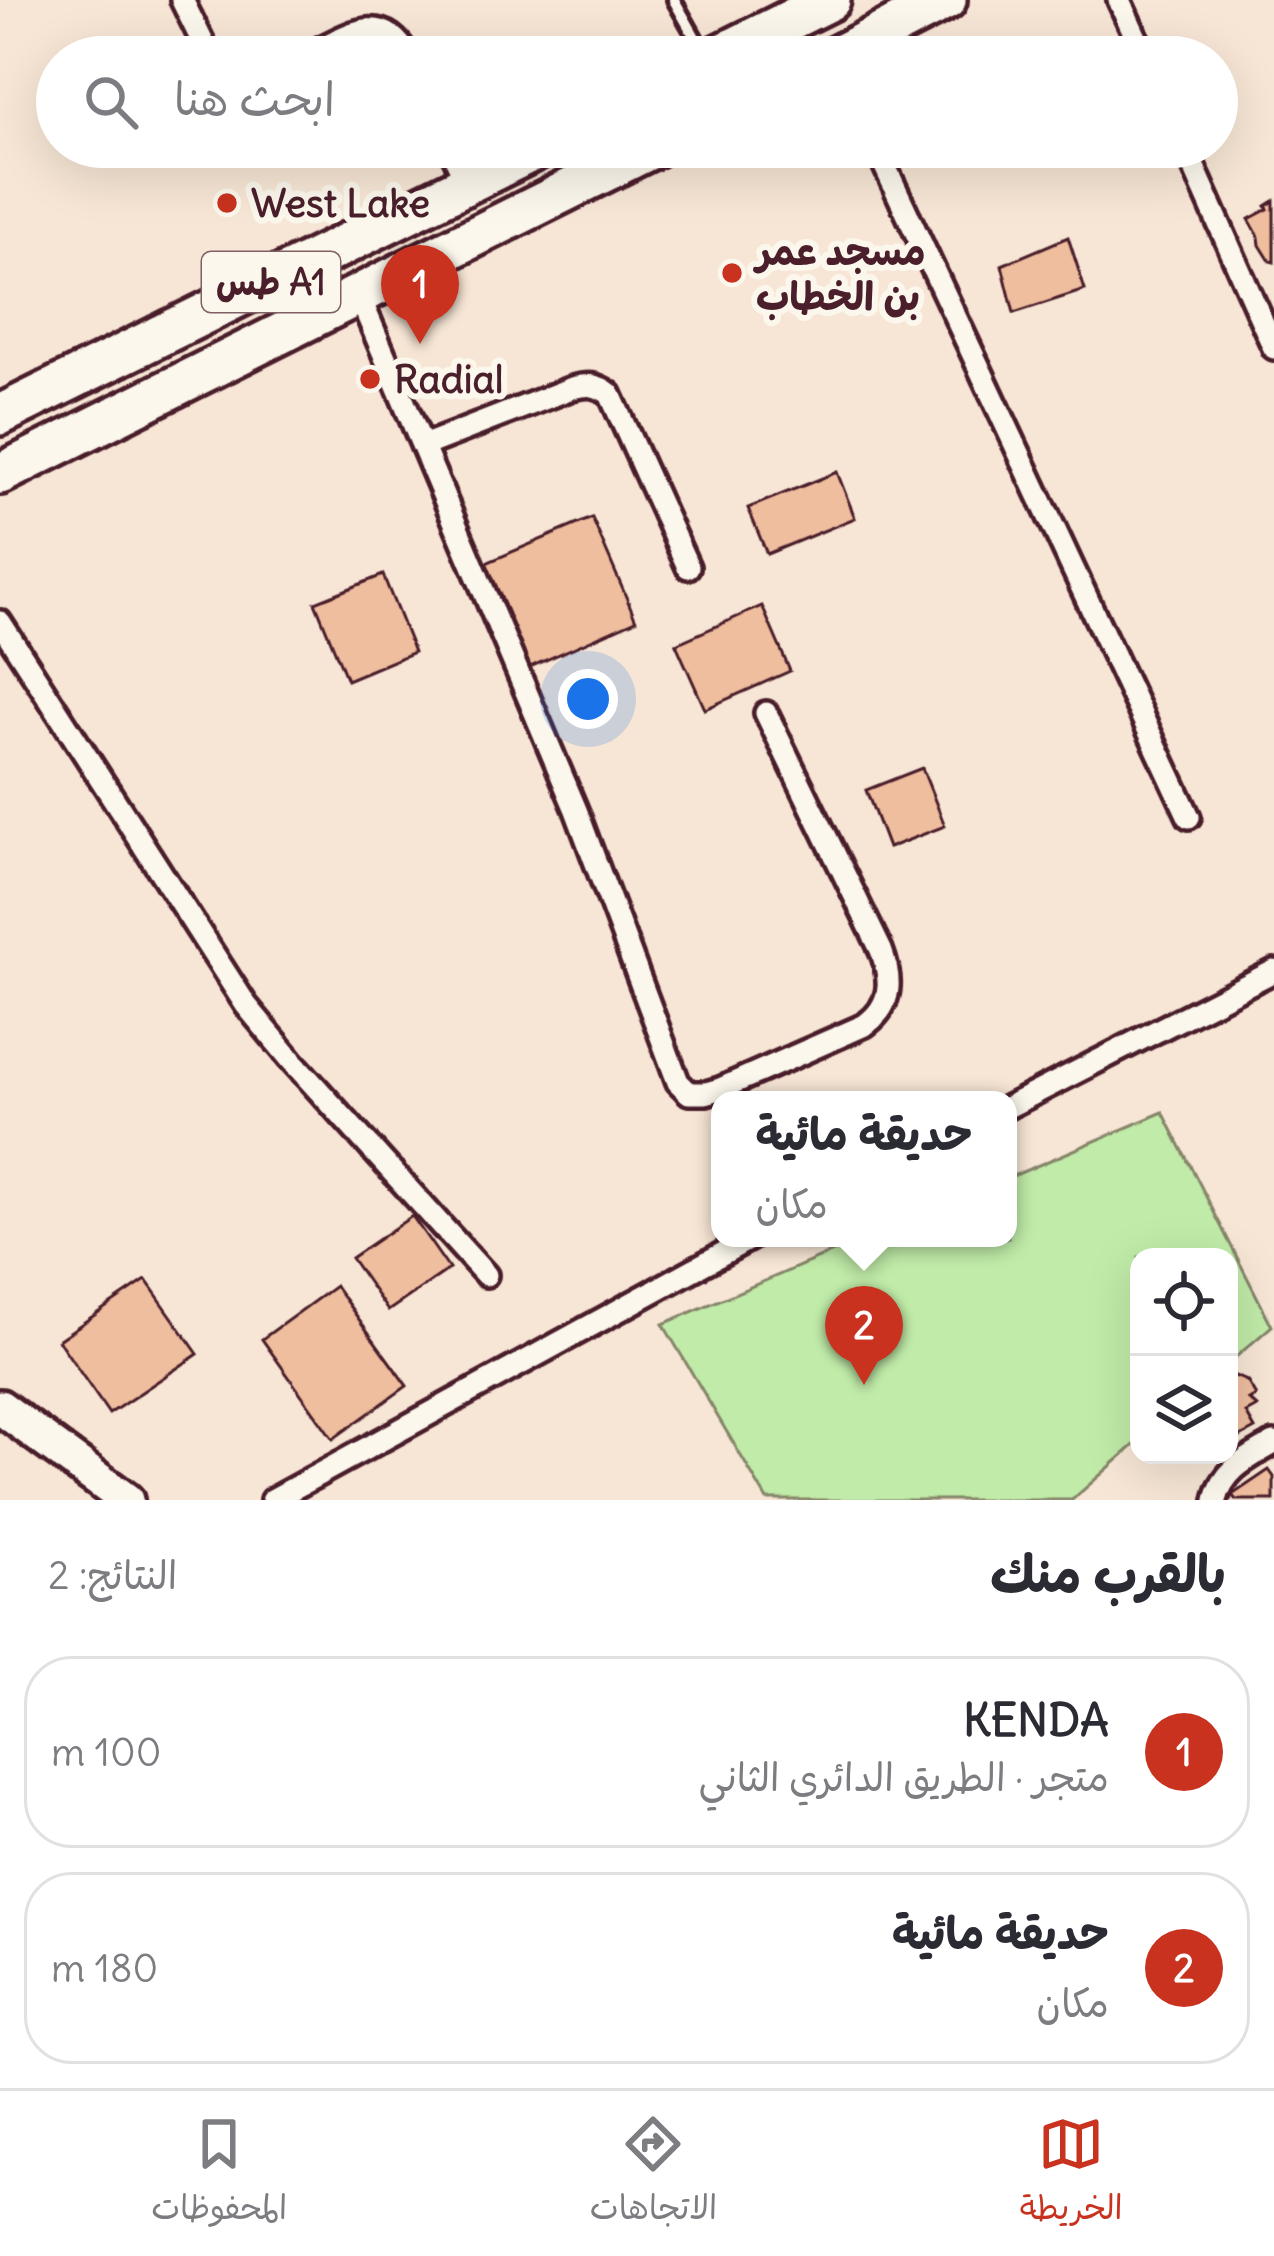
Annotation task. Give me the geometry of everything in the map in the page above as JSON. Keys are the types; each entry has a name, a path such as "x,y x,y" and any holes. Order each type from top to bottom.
{"highway":[{"path":"758,36 830,0"},
{"path":"876,36 946,0"},
{"name":"طس A1","path":"0,416 501,168"},
{"name":"طس A1","path":"0,474 611,168"}],"main road":[{"path":"0,1407 126,1500"}],"street":[{"path":"182,0 200,36"},
{"path":"1119,0 1135,36"},
{"path":"352,36 368,29 394,36"},
{"path":"460,168 468,185"},
{"path":"886,168 1189,818"},
{"path":"1194,168 1274,348"},
{"path":"358,293 576,810 678,1082 689,1093 711,1092"},
{"path":"423,446 572,388 600,386 610,394 688,567"},
{"path":"0,622 247,1005 486,1275"},
{"path":"713,1091 865,1024 881,1010 890,984 881,950 766,713"},
{"path":"1017,1102 1274,971"},
{"path":"272,1500 735,1247"},
{"path":"1216,1500 1219,1485 1231,1470 1274,1442"}],"lane":[{"path":"674,0 694,36"}],"green space":[{"path":"1163,1112 1232,1248 1130,1248 1130,1449 1072,1500 767,1500 663,1324 845,1247 1017,1247 1017,1174"},
{"path":"1238,1259 1272,1326 1238,1355"}],"building":[{"path":"1274,201 1274,262 1249,219"},
{"path":"1068,237 1085,290 1014,313 1002,265"},
{"path":"837,472 855,518 767,554 748,508"},
{"path":"592,518 636,620 530,667 486,563"},
{"path":"383,575 414,652 347,680 315,602"},
{"path":"762,606 790,671 705,709 676,644"},
{"path":"922,768 945,826 888,848 866,790"},
{"path":"412,1216 449,1269 388,1311 351,1258"},
{"path":"146,1280 198,1354 109,1414 58,1340"},
{"path":"335,1286 407,1386 333,1439 262,1339"},
{"path":"1238,1377 1247,1381 1256,1396 1249,1400 1257,1407 1246,1413 1255,1429 1238,1438"},
{"path":"1269,1470 1274,1477 1274,1500 1236,1500 1232,1495"}],"place":[{"name":"West Lake","path":"227,203"},
{"name":"مسجد عمر بن الخطاب","path":"732,273"},
{"name":"KENDA","path":"420,344"},
{"name":"Radial","path":"370,379"},
{"name":"حديقة مائية","path":"864,1385"}]}
